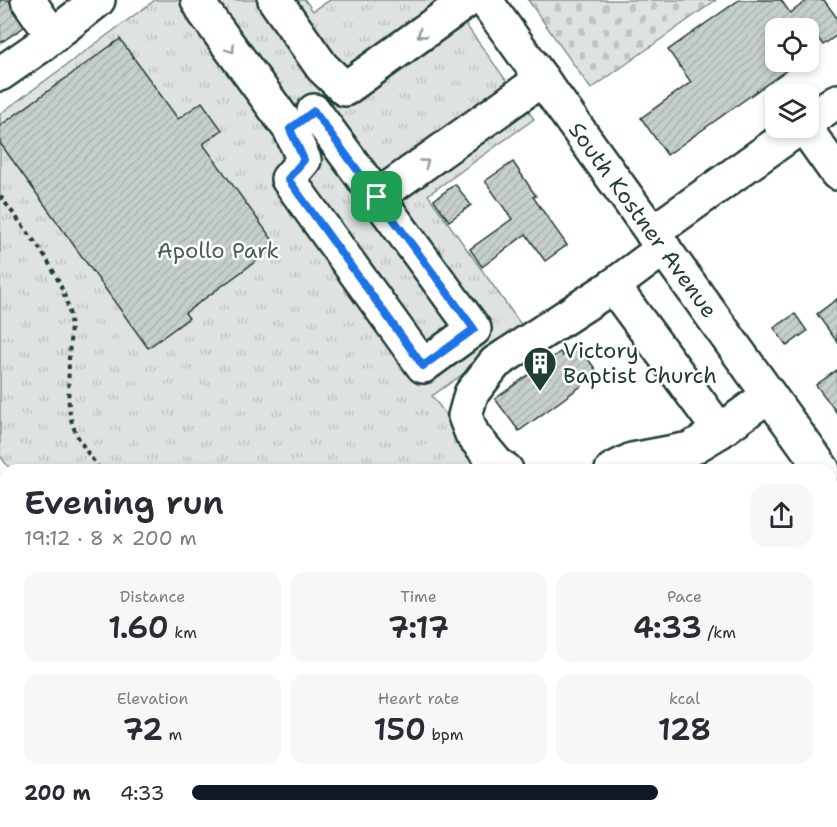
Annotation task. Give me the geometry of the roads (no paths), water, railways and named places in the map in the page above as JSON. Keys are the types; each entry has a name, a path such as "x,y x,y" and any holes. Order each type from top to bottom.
{"street":[{"path":"27,0 52,36"},
{"path":"0,74 36,50 98,0"},
{"path":"198,0 205,13 302,120 377,197 474,329 423,366 288,179 304,160 302,120"},
{"path":"275,0 322,66 345,89"},
{"path":"302,120 468,0"},
{"name":"South Kostner Avenue","path":"485,0 819,464"},
{"path":"377,197 542,79"},
{"path":"819,113 837,100"},
{"path":"497,464 472,434 465,416 471,394 495,363 613,286 658,241 787,138"},
{"path":"812,138 837,173"},
{"path":"613,286 720,431"},
{"path":"624,464 632,460 690,448 720,431 769,395"}],"place":[{"name":"Victory Baptist Church","path":"540,392"}],"park label":[{"name":"Apollo Park","path":"218,250"}]}
